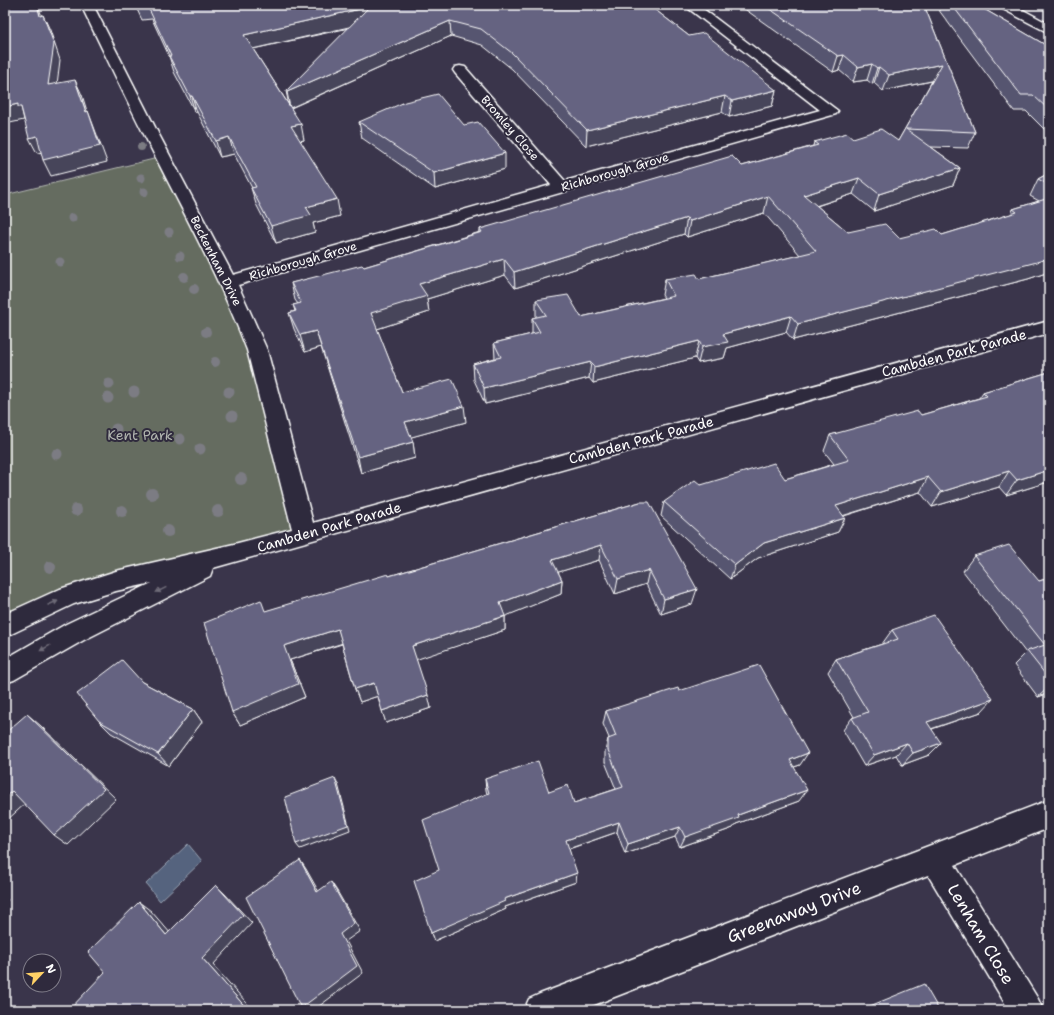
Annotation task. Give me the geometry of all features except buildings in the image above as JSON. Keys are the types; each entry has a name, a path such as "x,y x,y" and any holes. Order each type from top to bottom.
{"street":[{"name":"Beckenham Drive","path":"87,5 148,128 228,282 257,350 304,533"},
{"name":"Richborough Grove","path":"228,282 831,111 690,5"},
{"path":"1005,5 1049,29"},
{"name":"Bromley Close","path":"460,70 561,187"},
{"name":"Cambden Park Parade","path":"5,626 68,596 116,581 234,554 304,533 1049,327"},
{"name":"Cambden Park Parade","path":"5,672 75,632 234,554"},
{"name":"Greenaway Drive","path":"540,1010 1049,814"},
{"name":"Lenham Close","path":"934,858 1027,1010"}],"green space":[{"name":"Kent Park","path":"162,157 228,282 304,533 5,626 5,195"}],"water":[{"path":"188,844 202,861 160,901 146,884"}]}
